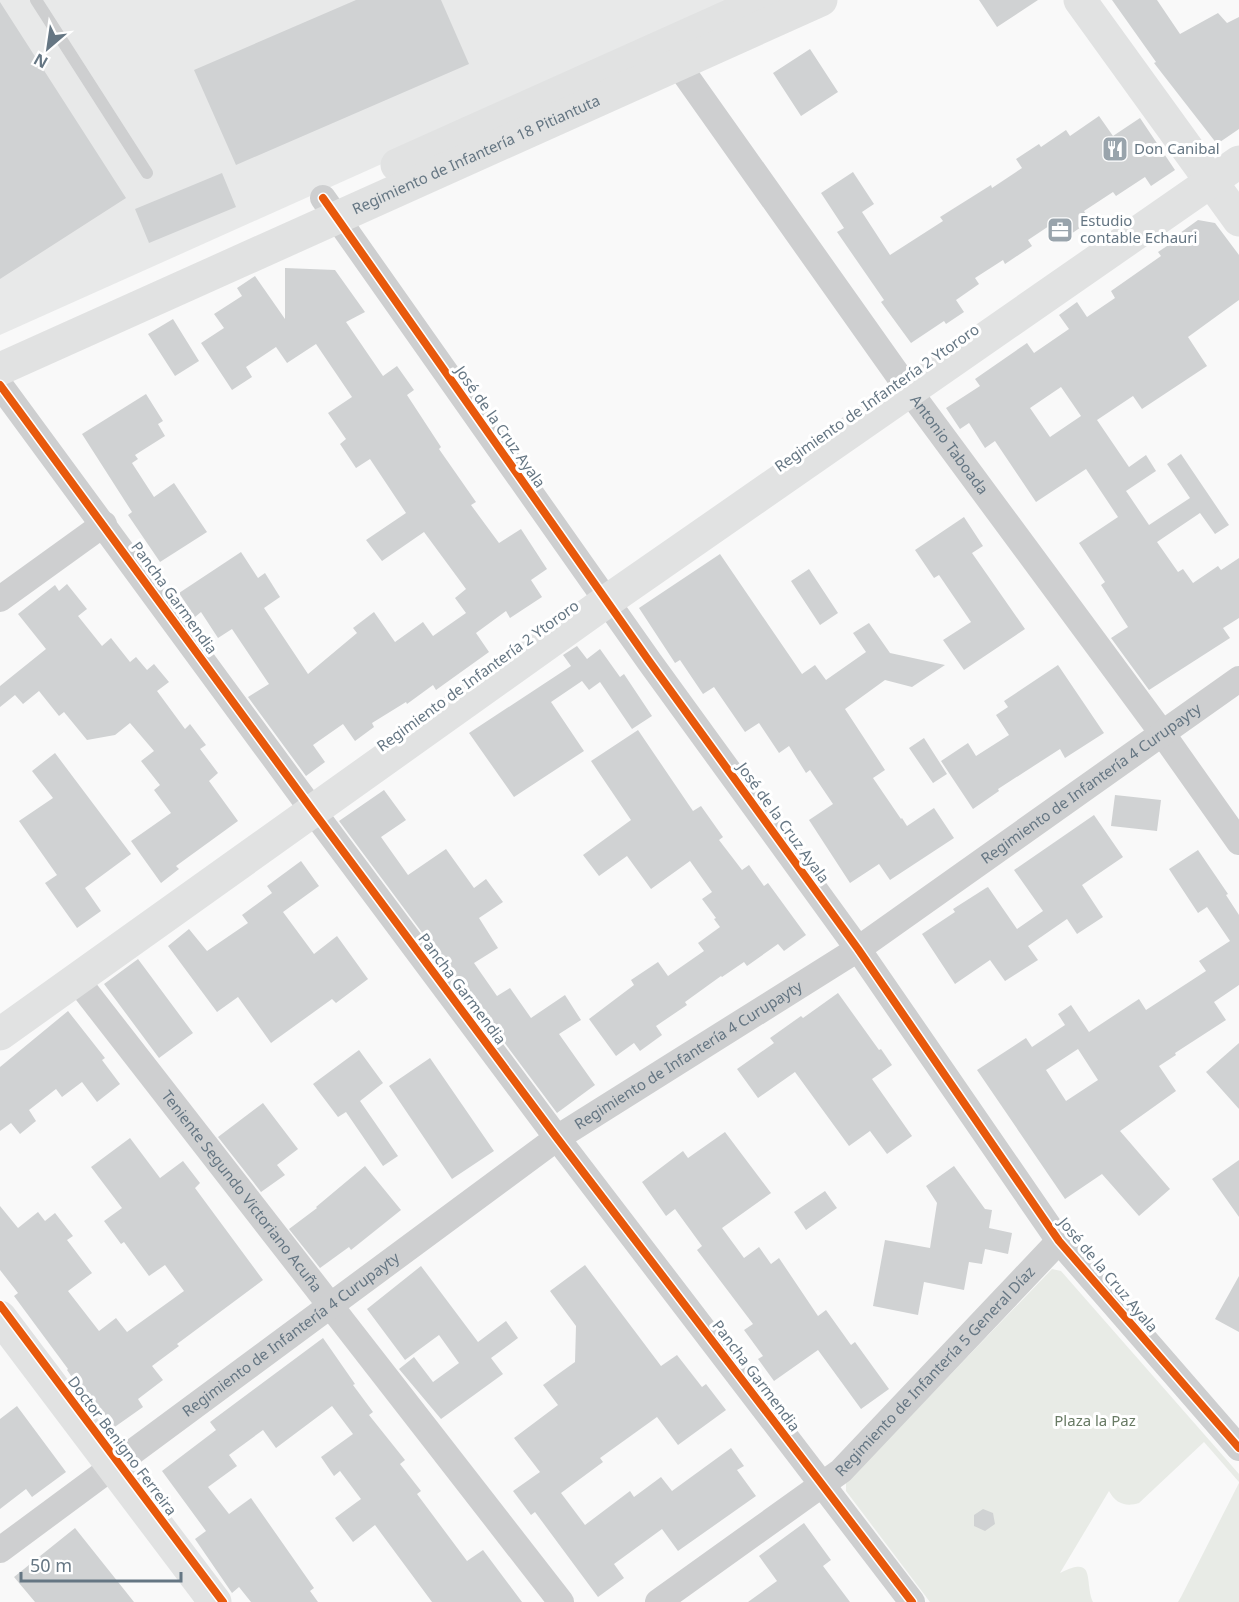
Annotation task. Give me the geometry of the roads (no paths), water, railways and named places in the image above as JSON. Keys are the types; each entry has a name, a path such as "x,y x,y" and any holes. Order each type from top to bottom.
{"street":[{"name":"Regimiento de Infantería 18 Pitiantuta","path":"671,55 765,0"},
{"name":"Regimiento de Infantería 18 Pitiantuta","path":"0,344 329,208 671,55 821,0"},
{"path":"1080,0 1239,220"},
{"name":"Antonio Taboada","path":"671,55 910,392 1162,733 1239,842"},
{"name":"Regimiento de Infantería 2 Ytororo","path":"0,1034 607,601 1239,162"},
{"name":"Regimiento de Infantería 18 Pitiantuta","path":"0,369 329,208"},
{"name":"José de la Cruz Ayala","path":"329,208 607,601 858,948 1059,1241 1239,1448"},
{"name":"Pancha Garmendia","path":"0,385 557,1138 912,1602"},
{"path":"0,599 104,524"},
{"name":"Regimiento de Infantería 4 Curupayty","path":"0,1550 557,1138 858,948 1239,679"},
{"name":"Teniente Segundo Victoriano Acuña","path":"77,980 561,1602"},
{"name":"Regimiento de Infantería 5 General Díaz","path":"658,1602 841,1471 1059,1241"},
{"name":"Doctor Benigno Ferreira","path":"0,1317 215,1602"}],"lane":[{"path":"36,0 147,173"}],"place":[{"name":"Don Canibal","path":"1115,149"},
{"name":"Estudio contable Echauri","path":"1060,230"}],"park label":[{"name":"Plaza la Paz","path":"1095,1421"}]}
